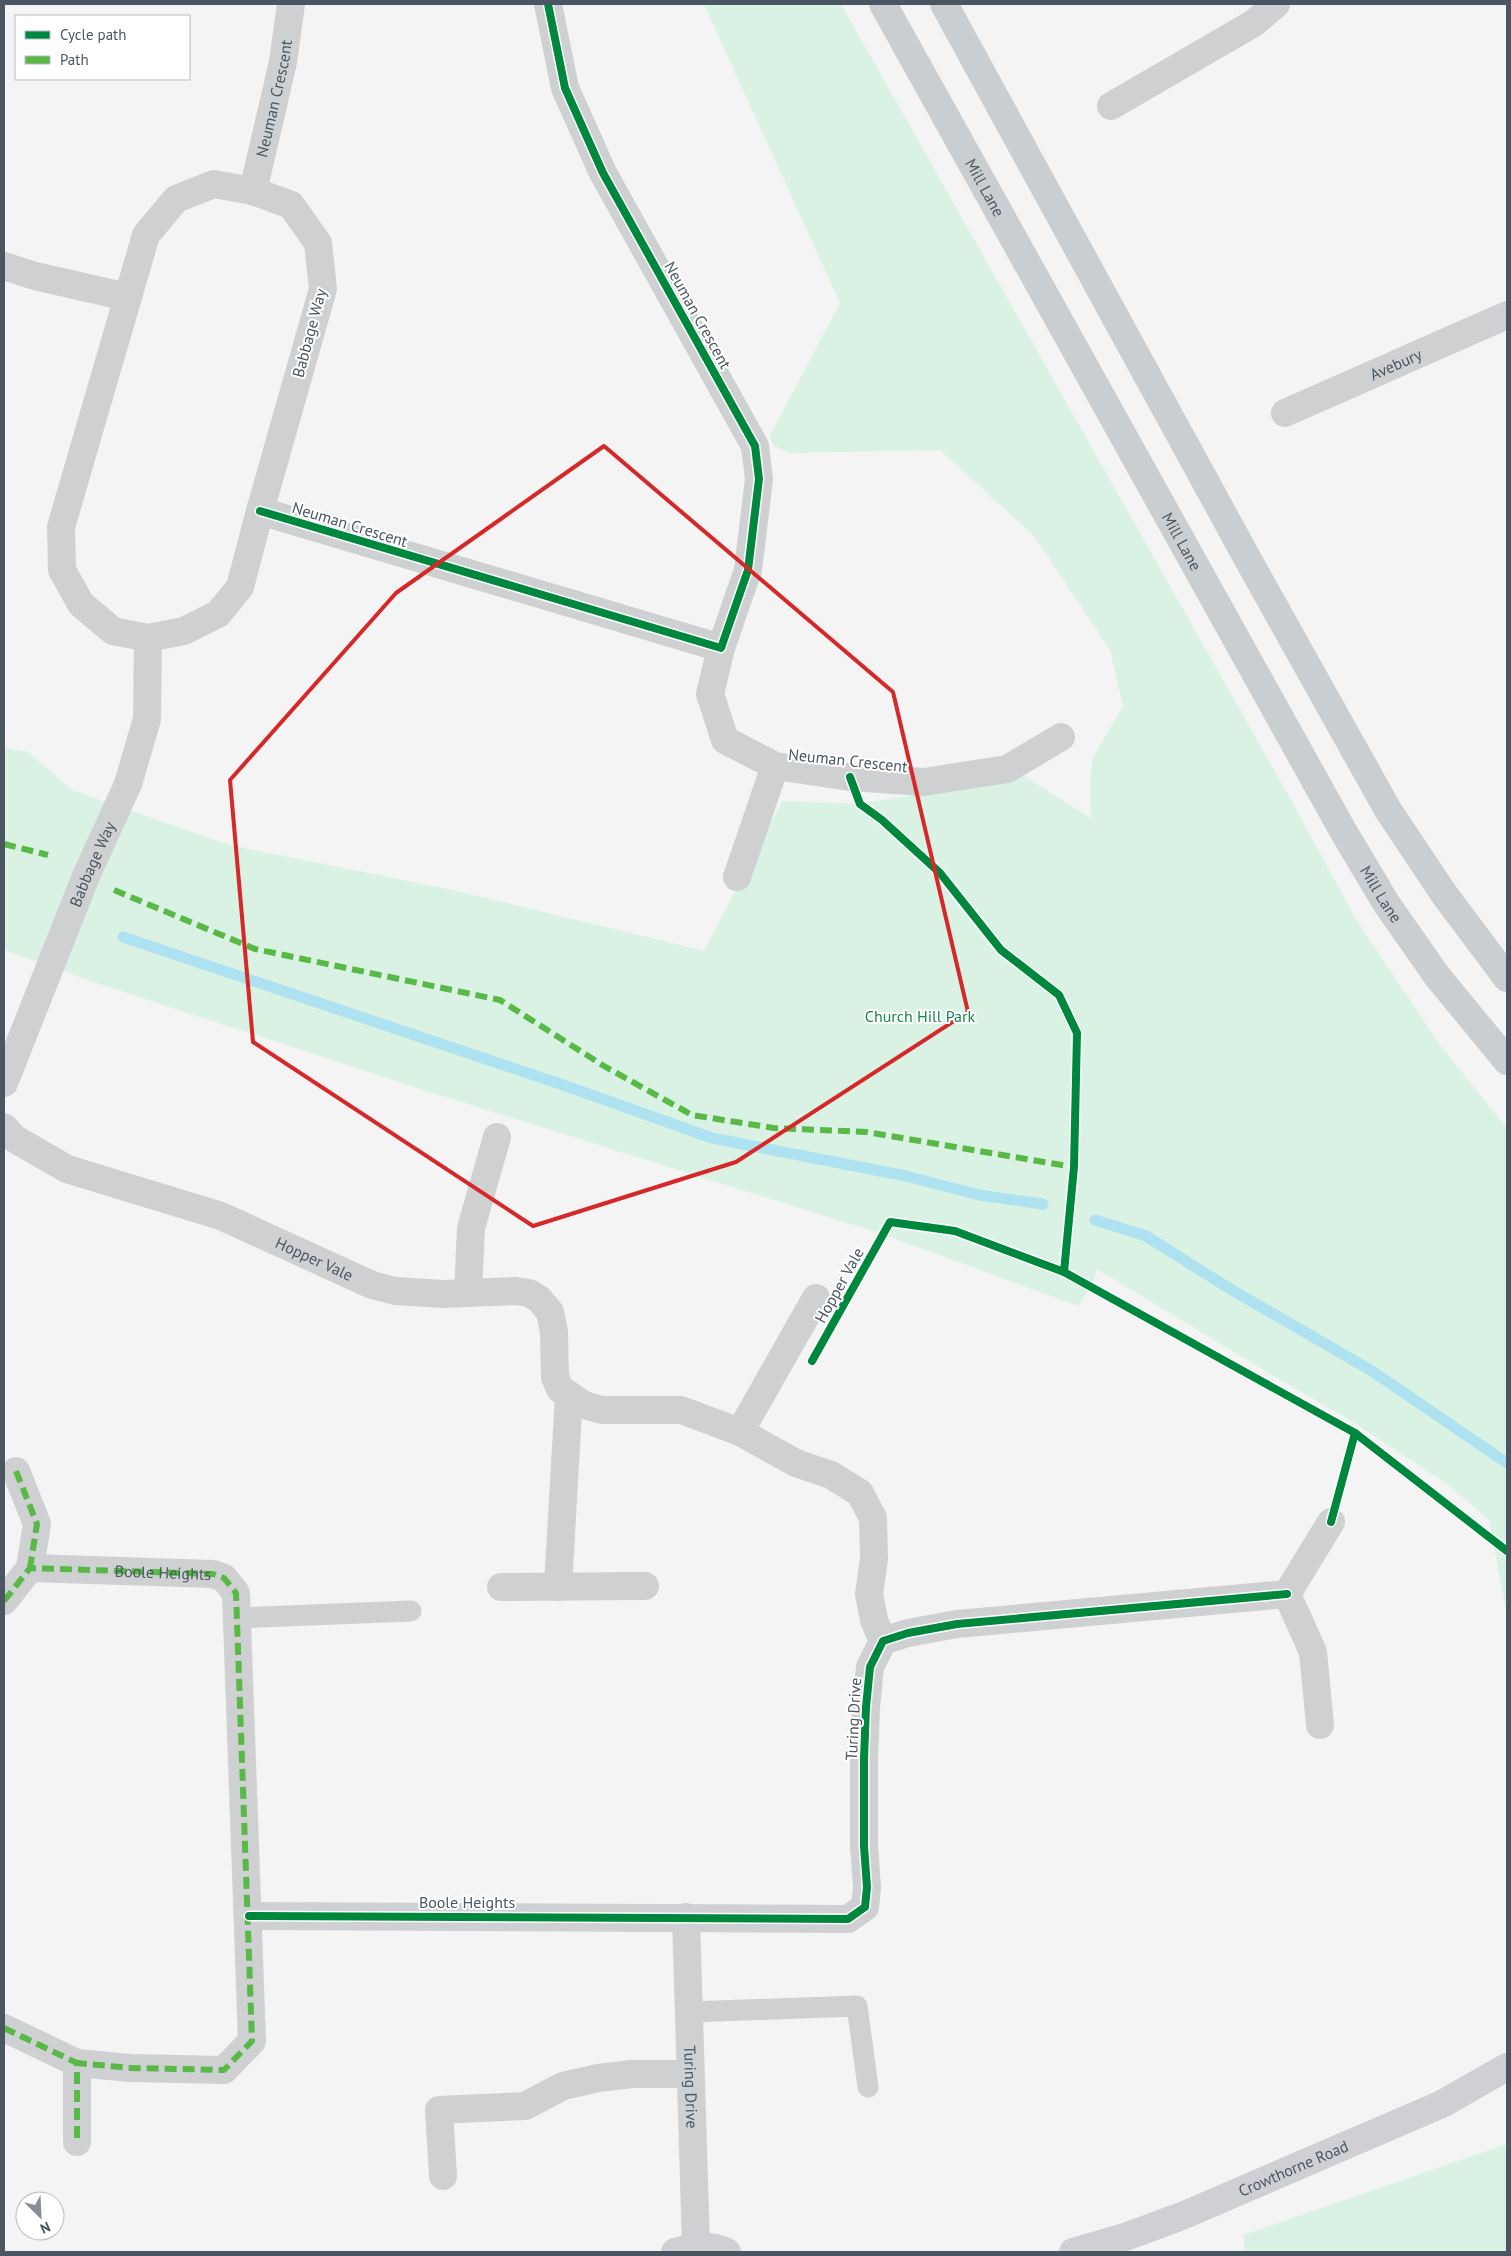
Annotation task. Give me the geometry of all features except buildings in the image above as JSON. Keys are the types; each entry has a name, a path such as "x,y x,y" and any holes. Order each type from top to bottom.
{"main road":[{"name":"Mill Lane","path":"883,4 1342,830 1386,902 1437,976 1507,1061"},
{"path":"944,4 1388,810 1444,894 1507,978"}],"street":[{"name":"Neuman Crescent","path":"253,191 283,62 291,4"},
{"name":"Neuman Crescent","path":"548,4 565,88 603,173 755,446 759,479 748,570 721,648 710,694 725,740 775,766 850,777 924,782 1007,769 1061,737"},
{"path":"1111,106 1254,23 1276,4"},
{"name":"Babbage Way","path":"214,184 253,191 291,205 318,243 323,289 240,588 218,614 184,631 148,638 112,631 81,604 62,570 61,527 127,297 146,234 176,199 214,184"},
{"path":"4,266 35,276 127,297"},
{"name":"Avebury","path":"1285,413 1507,315"},
{"name":"Neuman Crescent","path":"260,511 721,648"},
{"name":"Babbage Way","path":"4,1083 86,876 128,784 147,719 148,638"},
{"name":"Neuman Crescent","path":"737,877 775,766"},
{"name":"Hopper Vale","path":"4,1127 15,1140 67,1169 221,1216 372,1285 395,1291 418,1293 468,1293 516,1290 529,1293 545,1305 550,1312 554,1332 556,1377 560,1388 584,1405 602,1410 681,1410 740,1432 796,1463 831,1475 860,1493 874,1518 874,1559 868,1594 874,1620 883,1641"},
{"path":"468,1293 471,1228 497,1137"},
{"name":"Hopper Vale","path":"740,1432 816,1298"},
{"path":"558,1587 569,1395"},
{"path":"4,1602 30,1568 38,1524 16,1471"},
{"path":"1287,1594 1332,1522"},
{"name":"Boole Heights","path":"4,2028 77,2062 131,2068 224,2070 252,2041 236,1593 224,1578 214,1574 30,1568"},
{"path":"501,1588 645,1586"},
{"path":"883,1641 908,1633 957,1624 1287,1594"},
{"path":"1287,1594 1313,1652 1320,1725"},
{"name":"Turing Drive","path":"686,2249 690,2074 686,1917 848,1919 865,1906 867,1887 864,1836 866,1707 870,1667 883,1641"},
{"name":"Boole Heights","path":"249,1916 686,1917"},
{"path":"77,2062 77,2142"},
{"name":"Crowthorne Road","path":"1073,2252 1125,2237 1182,2216 1442,2104 1507,2067"},
{"path":"443,2176 439,2110 525,2106 563,2086 598,2078 632,2074 690,2074"},
{"path":"686,2249 720,2249 727,2252"}],"lane":[{"path":"237,1618 411,1611"},
{"path":"688,2012 857,2006 868,2088"}],"highlighted area":[{"path":"604,446 893,692 968,1012 736,1162 533,1226 253,1042 230,780 396,593"}],"green space":[{"name":"Church Hill Park","path":"704,4 841,4 1291,800 1357,921 1440,1045 1507,1128 1507,1616 1489,1520 1448,1485 1350,1420 1275,1377 1097,1269 1091,1287 1078,1306 882,1234 436,1094 96,983 4,950 4,748 28,752 72,790 229,845 453,890 704,951 782,801 860,804 1024,776 1092,819 1090,801 1092,759 1123,706 1110,650 1034,536 940,450 790,453 774,446 769,437 840,303"},
{"path":"1507,2144 1507,2252 1245,2252 1243,2235"}],"waterway":[{"path":"123,937 569,1087 712,1138 906,1176 979,1195 1043,1204"},
{"path":"1095,1220 1146,1236 1227,1287 1372,1371 1507,1463"}],"marked path":[{"path":"4,844 48,855"},
{"path":"114,890 255,949 500,1000 604,1066 692,1115 774,1128 866,1132 1074,1167"},
{"path":"16,1471 37,1524 30,1568"},
{"path":"4,1601 30,1568 213,1574 224,1578 236,1593 252,2041 224,2070 131,2068 77,2063"},
{"path":"4,2028 77,2063 77,2142"}],"cycle path":[{"path":"260,511 721,648 748,570 759,479 755,446 603,173 565,88 548,4"},
{"path":"850,777 860,804 882,820 940,873 1001,950 1059,995 1077,1033 1074,1167 1064,1272"},
{"path":"812,1361 890,1222 955,1231 1064,1272 1355,1433 1507,1551"},
{"path":"1331,1522 1355,1433"},
{"path":"249,1916 848,1919 865,1907 867,1887 864,1846 866,1707 870,1667 883,1641 908,1633 957,1624 1287,1594"}]}
